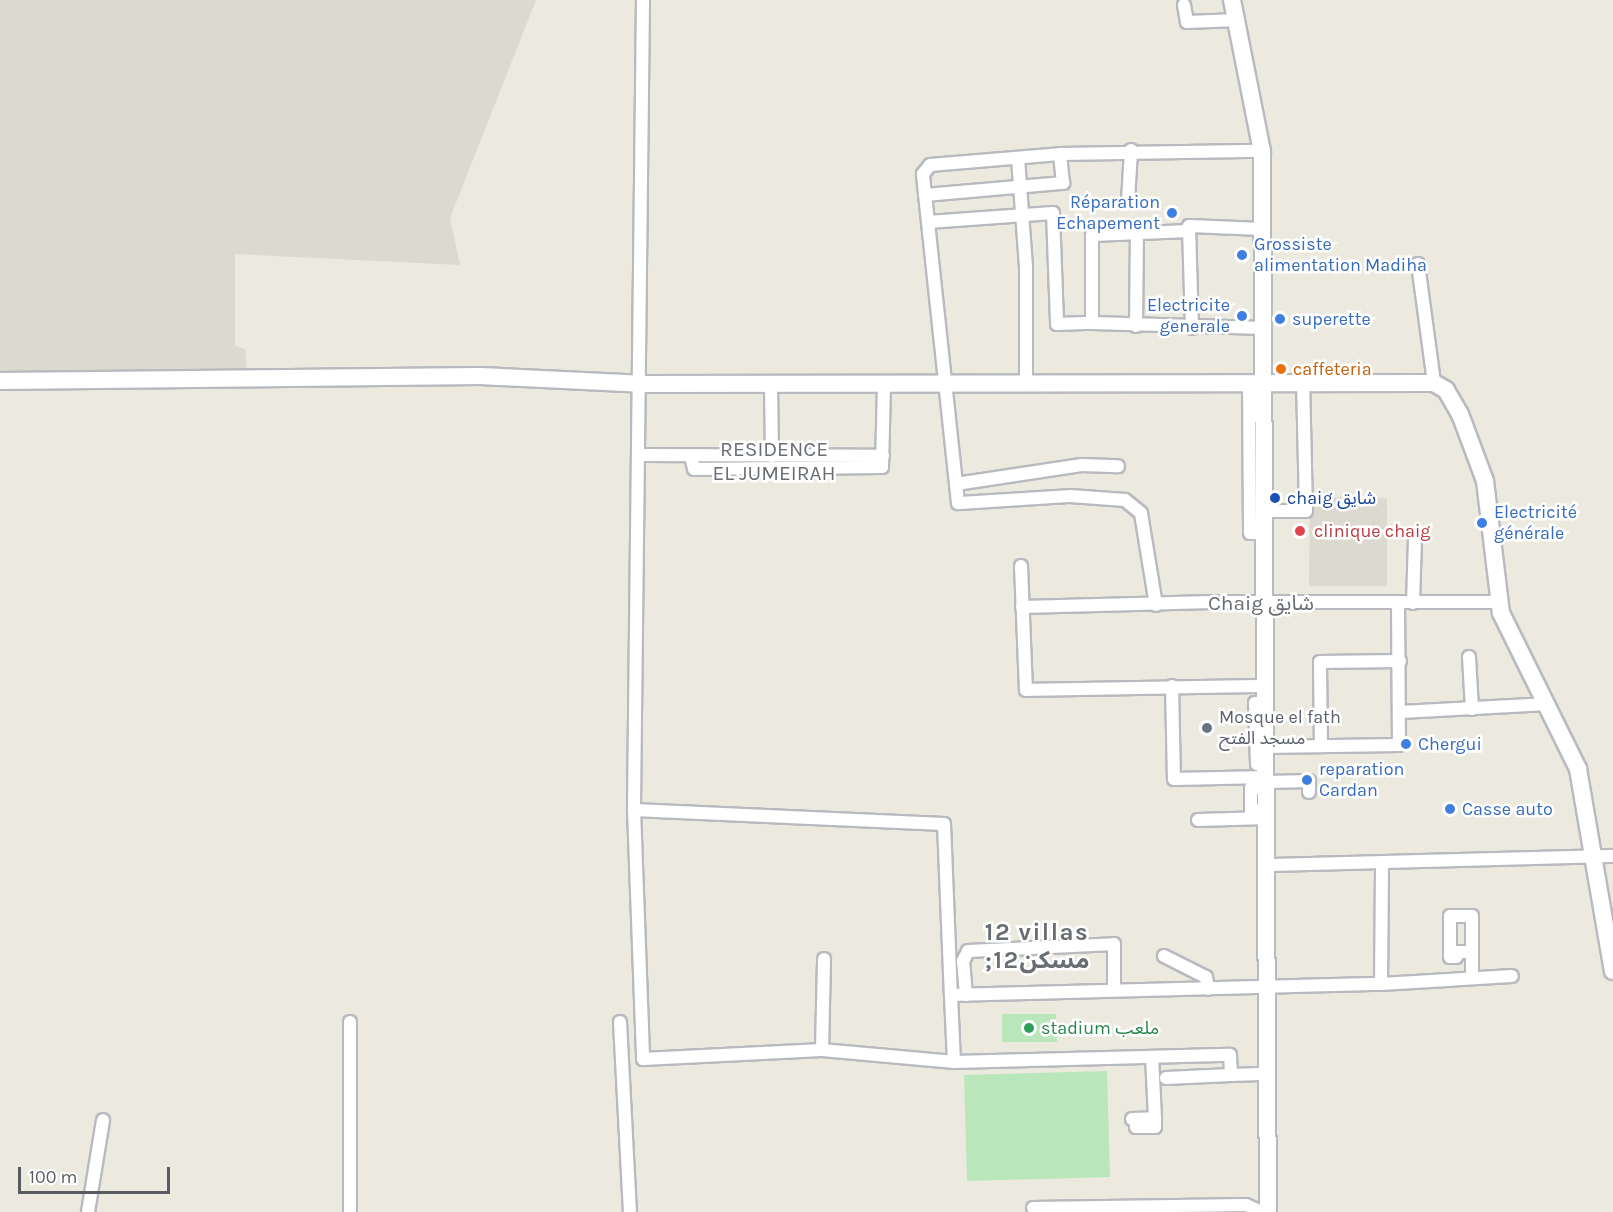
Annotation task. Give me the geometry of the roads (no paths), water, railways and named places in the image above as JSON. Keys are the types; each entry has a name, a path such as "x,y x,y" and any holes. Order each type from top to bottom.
{"street":[{"path":"643,0 641,384 634,810 643,1059 822,1050 954,1062 1230,1055 1231,1075"},
{"path":"1232,0 1238,20 1262,151 1264,328 1256,384 1250,533 1263,533"},
{"path":"1238,20 1239,0"},
{"path":"1184,4 1187,22 1238,20"},
{"path":"1156,605 1137,506 1125,500 1070,496 958,503 923,174 930,165 1060,154 1131,150 1262,151"},
{"path":"1128,201 1131,150"},
{"path":"925,195 1062,183 1060,154"},
{"path":"1018,158 1023,214 1026,384"},
{"path":"928,222 1053,213 1057,324 1264,328"},
{"path":"1192,328 1189,226 1262,229"},
{"path":"1092,323 1092,235 1189,231"},
{"path":"1136,326 1137,233"},
{"path":"1419,264 1434,383"},
{"path":"0,381 480,376 641,384 1434,383 1446,390 1460,414 1485,481 1501,613 1548,704 1578,769 1613,971"},
{"path":"1263,512 1306,511 1303,382"},
{"path":"771,384 772,456"},
{"path":"690,456 694,469 881,467 884,456 884,384"},
{"path":"1256,384 1263,512 1266,694 1269,987 1268,1212"},
{"path":"640,455 884,456"},
{"path":"956,484 1082,465 1118,466"},
{"path":"1413,603 1415,539"},
{"path":"1021,566 1026,690 1172,686 1266,694"},
{"path":"1022,607 1263,601 1499,602"},
{"path":"1266,772 1321,746 1399,745 1401,712 1398,603"},
{"path":"1469,657 1472,709"},
{"path":"1321,746 1320,662 1400,661"},
{"path":"1172,686 1174,779 1266,772 1309,781 1309,792"},
{"path":"1401,712 1548,704"},
{"path":"634,810 944,824 954,1062"},
{"path":"1198,820 1267,814"},
{"path":"1268,866 1593,859 1613,856"},
{"path":"1381,984 1382,865"},
{"path":"966,995 963,961 968,951 1114,944 1114,990"},
{"path":"1472,952 1472,977"},
{"path":"1164,956 1206,977 1208,989"},
{"path":"822,1050 824,960"},
{"path":"951,995 1381,984 1512,976"},
{"path":"350,1022 350,1212"},
{"path":"620,1022 630,1212"},
{"path":"1143,1118 1148,1102 1154,1102 1148,1070 1152,1057"},
{"path":"1166,1078 1268,1074"},
{"path":"88,1212 103,1120"},
{"path":"1033,1208 1246,1205 1262,1212"}],"place":[{"name":"Réparation Echapement","path":"1172,213"},
{"name":"Grossiste alimentation Madiha","path":"1242,255"},
{"name":"Electricite generale","path":"1242,316"},
{"name":"superette","path":"1280,319"},
{"name":"caffeteria","path":"1281,369"},
{"name":"chaig شايق","path":"1275,498"},
{"name":"Electricité générale","path":"1482,523"},
{"name":"clinique chaig","path":"1300,531"},
{"name":"Mosque el fath مسجد الفتح","path":"1207,728"},
{"name":"Chergui","path":"1406,744"},
{"name":"reparation Cardan","path":"1307,780"},
{"name":"Casse auto","path":"1450,809"},
{"name":"stadium ملعب","path":"1029,1028"}],"district":[{"name":"RESIDENCE EL JUMEIRAH","path":"774,461"},
{"name":"Chaig شايق","path":"1261,603"},
{"name":"12 villas ;12مسكن","path":"1037,947"}]}
